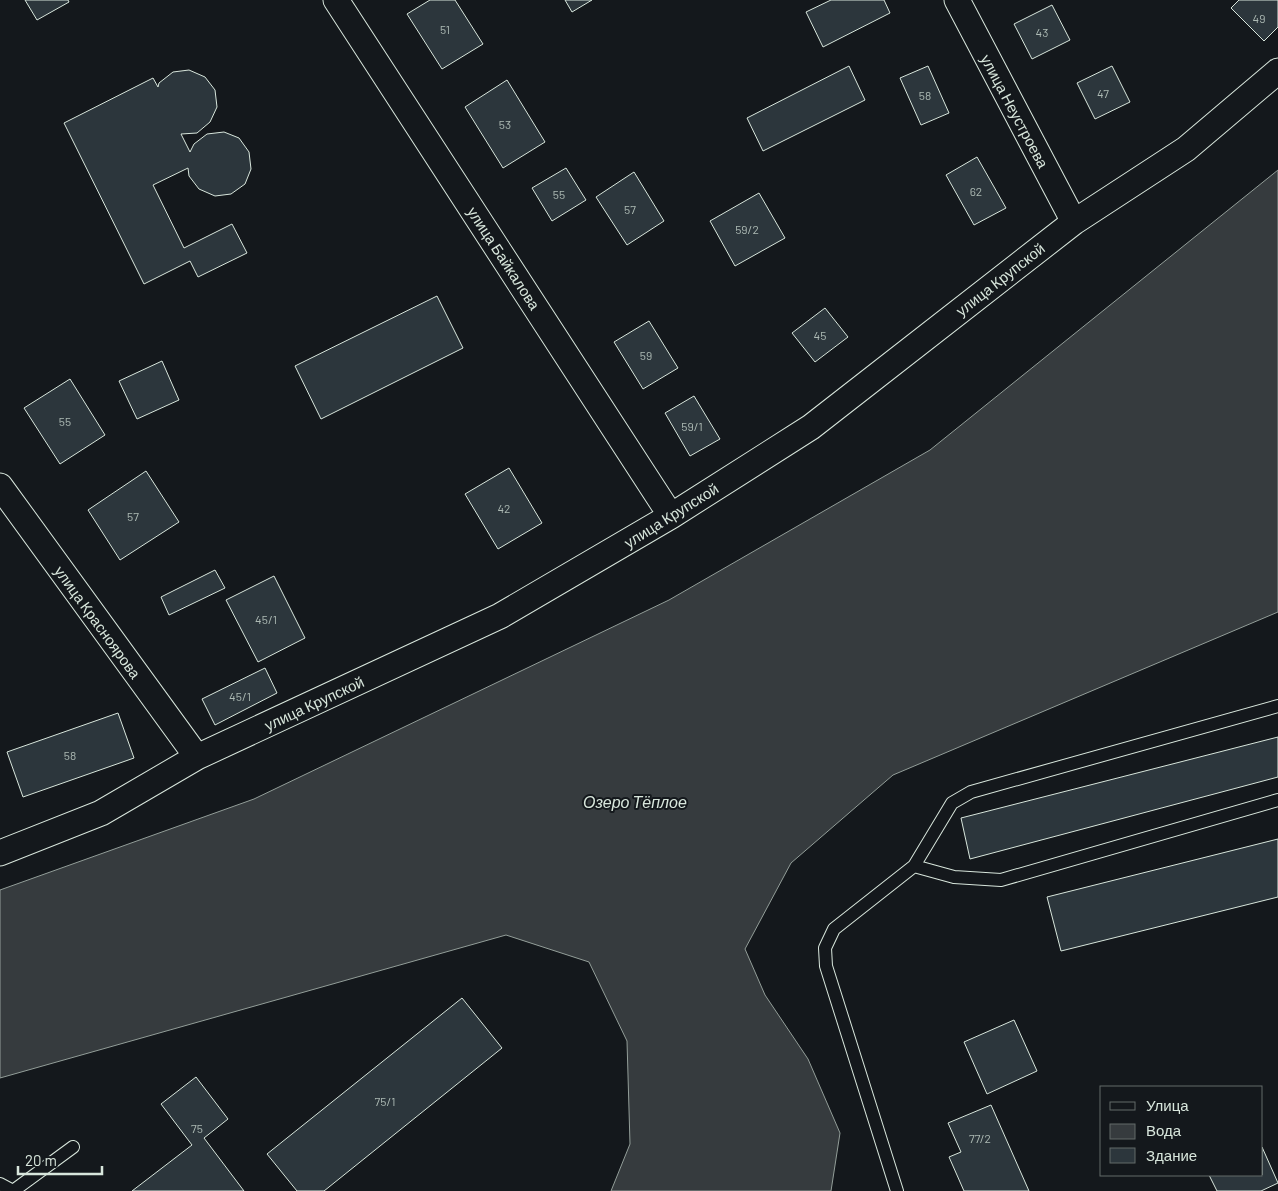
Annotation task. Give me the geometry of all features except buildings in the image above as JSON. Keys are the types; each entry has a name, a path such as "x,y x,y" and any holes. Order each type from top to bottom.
{"street":[{"name":"улица Байкалова","path":"336,0 671,516"},
{"name":"улица Неустроева","path":"957,0 1074,222"},
{"name":"улица Крупской","path":"0,853 102,813 197,757 500,616 671,516 811,427 1074,222 1186,150 1278,70"},
{"name":"улица Красноярова","path":"0,486 197,757"}],"lane":[{"path":"897,1191 826,966 825,948 834,929 914,866 952,803 971,792 1278,706"},
{"path":"914,866 954,877 1001,880 1278,800"},
{"path":"0,1184 12,1191 73,1147"}],"water":[{"name":"Озеро Тёплое","path":"1278,170 1278,612 893,775 791,863 745,949 765,995 808,1059 840,1133 831,1191 611,1191 630,1144 627,1041 589,962 506,935 0,1078 0,890 254,799 669,600 930,450"}]}
